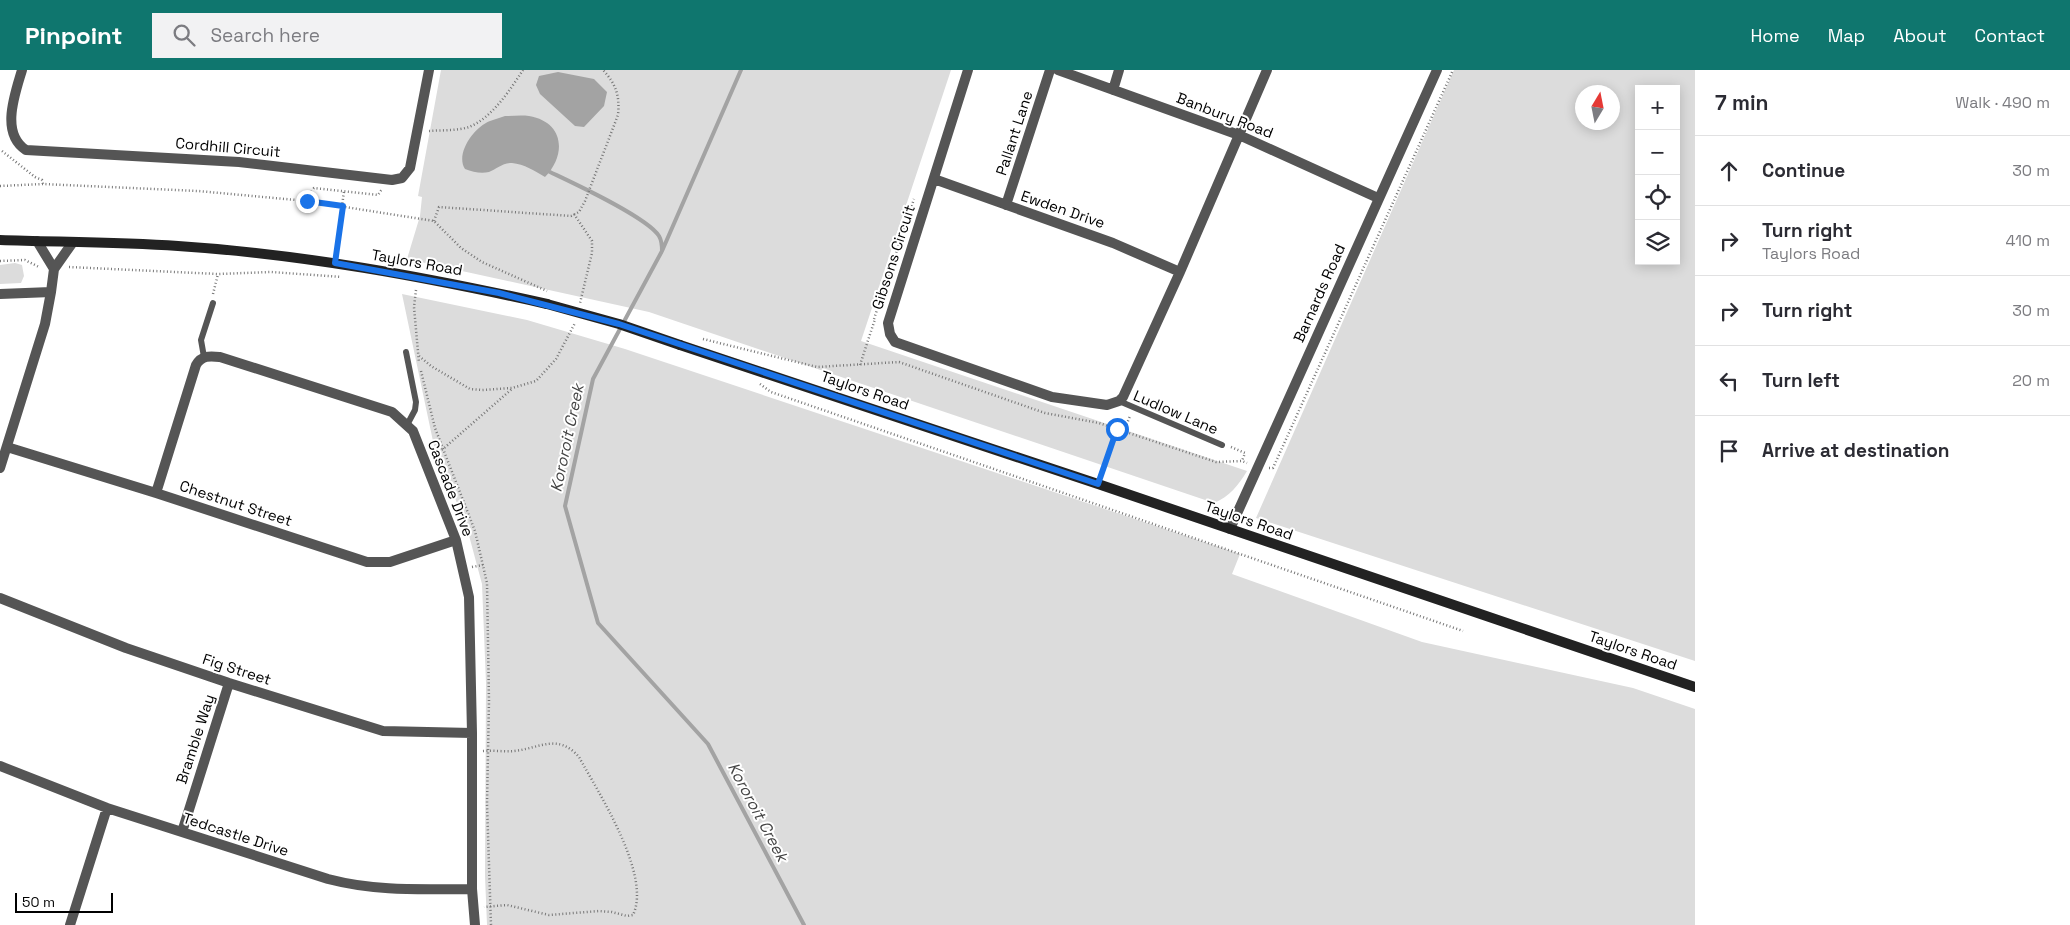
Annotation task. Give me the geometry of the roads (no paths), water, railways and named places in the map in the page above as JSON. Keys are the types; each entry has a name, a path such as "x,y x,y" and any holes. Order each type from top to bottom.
{"street":[{"name":"Cordhill Circuit","path":"22,70 12,110 12,131 18,145 26,150 240,162 383,180 402,178 407,173 412,160 429,70"},
{"name":"Gibsons Circuit","path":"968,70 888,323 890,334 895,342 1052,397 1107,405 1119,401"},
{"name":"Pallant Lane","path":"1006,205 1050,70"},
{"name":"Banbury Road","path":"1058,70 1239,135 1378,198"},
{"path":"1113,90 1119,70"},
{"path":"1119,401 1123,397 1180,272 1267,70"},
{"name":"Barnards Road","path":"1230,530 1436,70"},
{"name":"Ewden Drive","path":"934,179 1113,242 1180,272"},
{"name":"Taylors Road","path":"0,240 177,246 335,263 446,282 547,304 619,324 1098,484 1695,687"},
{"path":"37,241 54,269"},
{"path":"0,468 45,324 54,269 73,242"},
{"path":"0,294 51,292"},
{"path":"156,493 196,365 204,357"},
{"name":"Cascade Drive","path":"204,357 220,357 392,412 413,431 456,540 469,597 474,925"},
{"name":"Chestnut Street","path":"7,447 156,493 367,562 390,562 456,540"},
{"name":"Fig Street","path":"0,598 126,648 229,683 383,731 472,733"},
{"name":"Bramble Way","path":"182,832 229,683"},
{"name":"Tedcastle Drive","path":"0,766 107,808 328,879 356,886 381,889 472,889"},
{"path":"70,925 107,808"}],"lane":[{"path":"204,357 201,340 213,303"},
{"path":"406,352 416,402 415,410 407,425"},
{"name":"Ludlow Lane","path":"1119,401 1222,445"}],"waterway":[{"name":"Kororoit Creek","path":"741,70 662,251 593,379 565,506 598,623 708,744 804,925"},
{"path":"550,172 609,201 652,228 659,236 662,251"}]}
